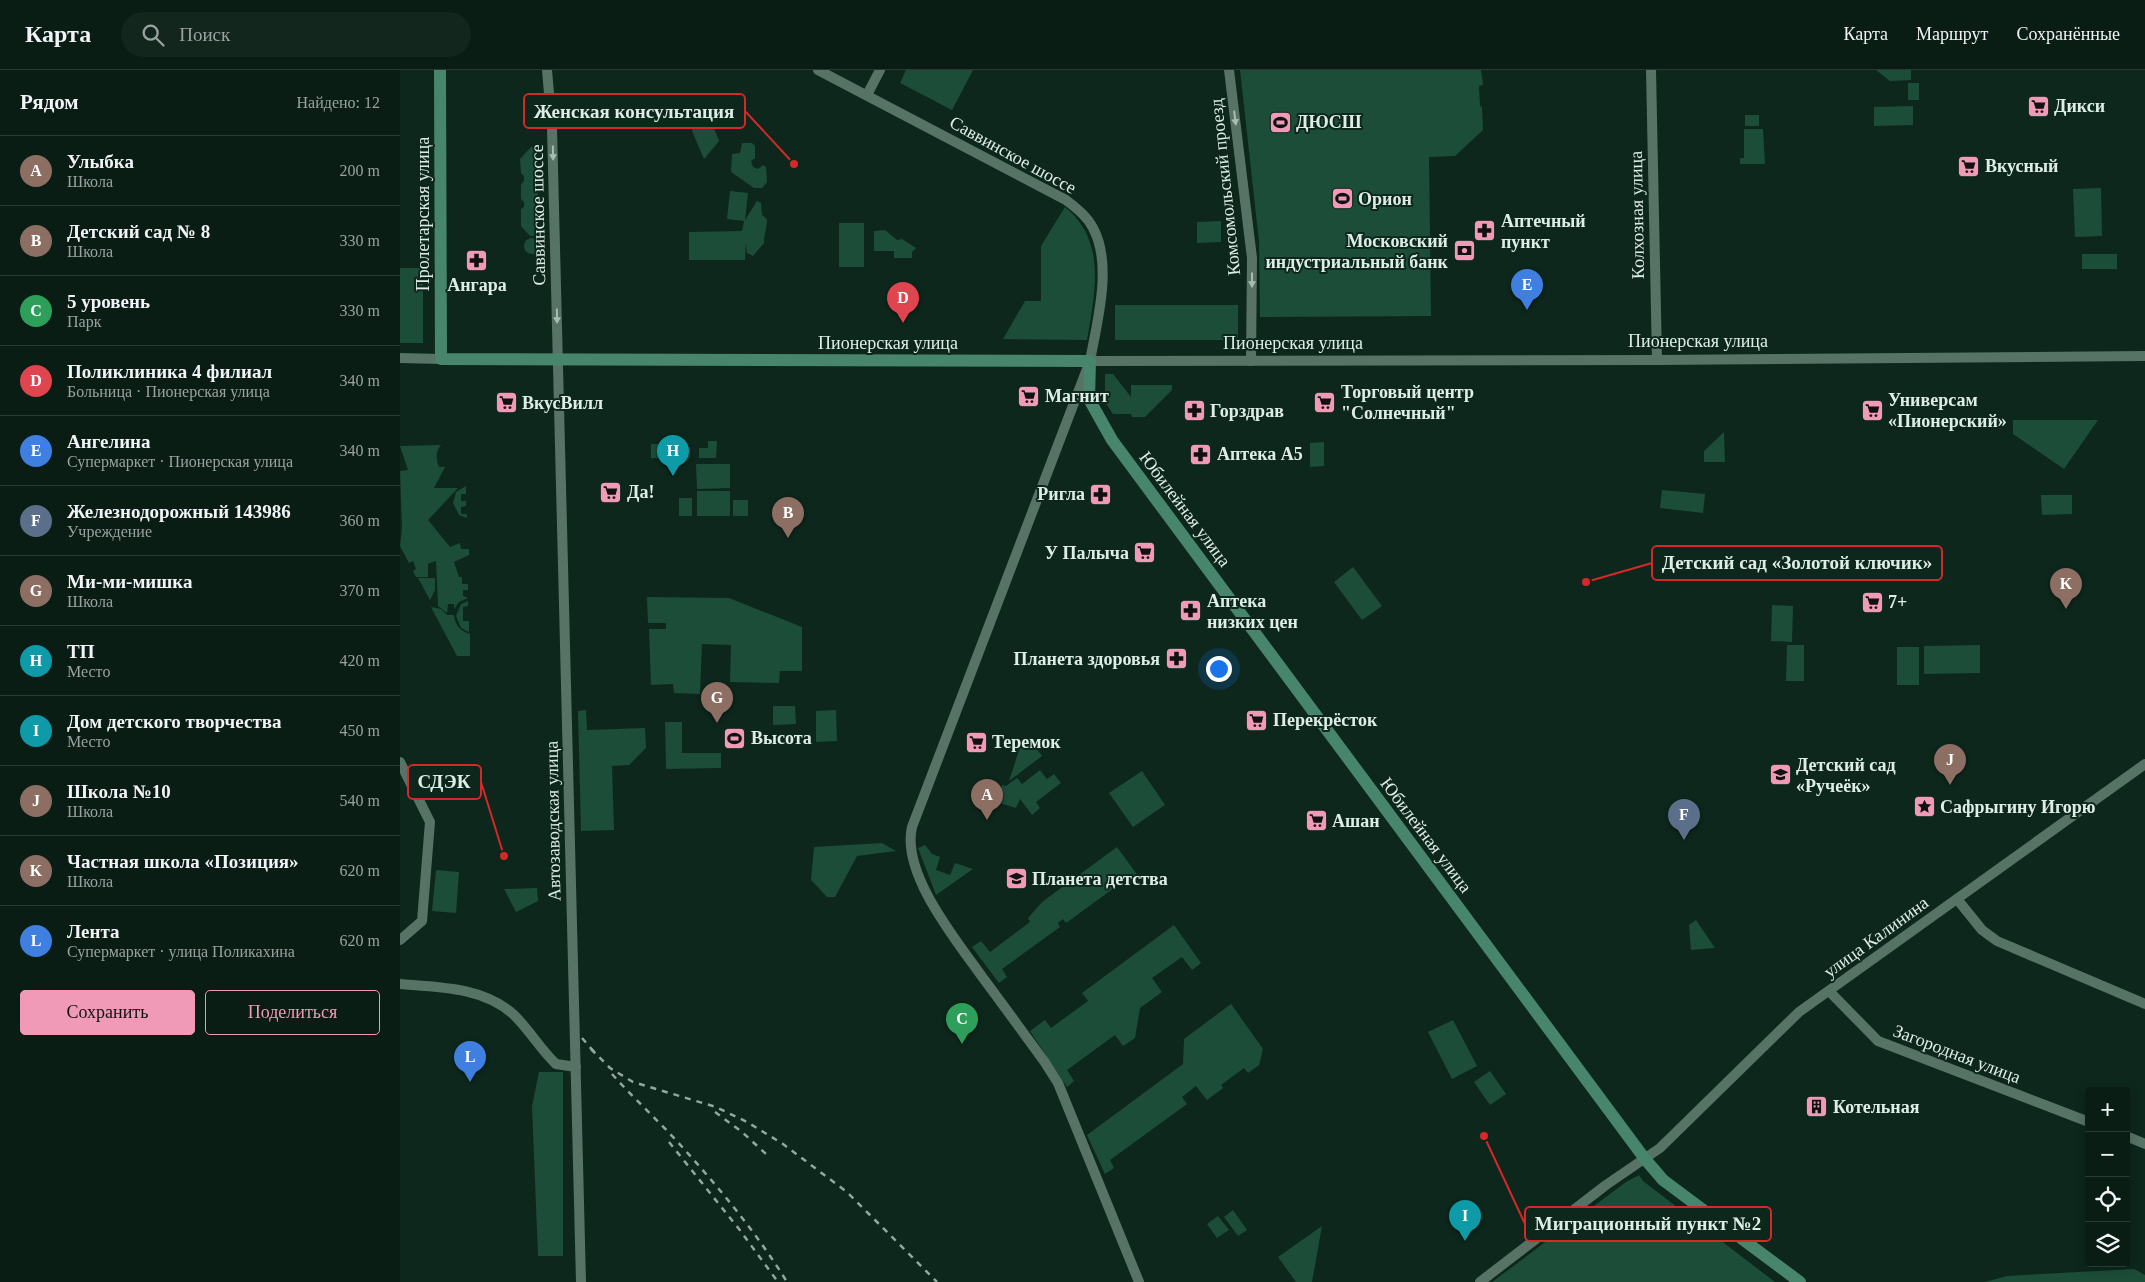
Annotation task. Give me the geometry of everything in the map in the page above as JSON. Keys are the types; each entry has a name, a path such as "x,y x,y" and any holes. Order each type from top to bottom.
{"main road":[{"name":"Пролетарская улица","path":"440,70 441,359"},
{"name":"Пионерская улица","path":"441,359 1090,361"},
{"path":"1089,399 1090,361"},
{"name":"Юбилейная улица","path":"1089,399 1118,448 1645,1159 1663,1180 1800,1282"}],"street":[{"name":"Саввинское шоссе","path":"547,70 552,128 558,360"},
{"name":"Саввинское шоссе","path":"818,70 1066,200 1088,220 1097,238 1102,274 1099,315 1090,361 912,827 910,841 922,884 936,912 1058,1083 1139,1282"},
{"path":"866,95 880,70"},
{"name":"Комсомольский проезд","path":"1229,70 1252,258 1251,361"},
{"name":"Колхозная улица","path":"1650,70 1657,360"},
{"name":"Пионерская улица","path":"1090,361 1657,360 2145,356"},
{"path":"400,358 441,359"},
{"name":"Автозаводская улица","path":"558,360 581,1282"},
{"path":"1075,399 1089,399"},
{"path":"400,762 430,822 422,921 400,940"},
{"name":"улица Калинина","path":"1480,1282 1606,1186 1660,1148 1799,1012 2145,764"},
{"path":"1957,899 1982,930 1997,941 2145,1004"},
{"path":"400,984 468,992 483,995 498,1002 519,1020 556,1064 576,1067"},
{"name":"Загородная улица","path":"1829,991 1878,1041 2085,1120"},
{"path":"2130,1138 2145,1144"}],"green space":[{"path":"906,70 973,70 952,110 900,83"},
{"name":"Орион","path":"1240,70 1481,70 1483,85 1479,86 1483,130 1455,156 1429,157 1431,316 1260,317 1259,242"},
{"path":"1876,70 1911,70 1911,80 1890,81"},
{"path":"1908,83 1919,83 1919,100 1908,100"},
{"path":"1913,106 1913,125 1874,126 1874,107"},
{"path":"693,111 713,112 713,126 719,141 704,159 692,131"},
{"path":"1745,115 1759,115 1759,126 1745,126"},
{"path":"1744,129 1763,129 1765,164 1740,164 1740,158 1744,158"},
{"path":"742,143 752,143 755,146 755,158 751,161 753,167 758,169 763,165 766,167 767,182 762,188 754,188 731,172 732,154 740,153"},
{"path":"531,147 535,147 535,162 541,166 540,170 536,172 538,197 535,200 535,213 540,217 536,223 536,236 530,236 521,226 521,209 524,207 524,202 521,199 521,185 524,181 524,176 521,173 520,159"},
{"path":"2101,188 2102,236 2075,237 2073,189"},
{"path":"730,191 748,193 745,220 757,201 761,203 762,215 767,219 764,243 753,256 747,253 746,242 745,260 689,260 689,232 742,231 744,221 727,219"},
{"path":"1065,207 1078,221 1087,236 1093,252 1095,286 1087,340 1003,339 1025,301 1041,301 1041,246"},
{"path":"1221,221 1221,242 1197,243 1197,222"},
{"path":"839,223 864,223 864,267 839,267"},
{"path":"885,230 897,240 902,239 916,248 912,252 912,258 894,258 894,251 874,251 874,231"},
{"path":"532,238 540,246 532,254 524,246"},
{"path":"2082,254 2117,254 2117,269 2082,269"},
{"path":"400,268 423,268 423,343 400,343"},
{"path":"1115,305 1238,305 1238,340 1115,340"},
{"path":"1105,374 1113,374 1131,397 1131,385 1172,385 1172,390 1145,417 1132,417 1131,414 1113,414 1105,402"},
{"path":"2013,420 2098,420 2064,469 2013,434"},
{"path":"1724,432 1725,462 1704,462 1704,451"},
{"path":"708,441 717,441 716,458 699,458 699,448 708,448"},
{"path":"1324,442 1324,466 1310,467 1310,443"},
{"path":"651,444 663,444 663,458 651,458"},
{"path":"441,445 437,453 437,461 439,467 445,467 434,488 458,488 428,520 450,547 460,543 461,549 469,549 469,555 454,562 459,577 462,577 462,584 468,584 468,590 463,590 463,596 468,598 459,602 454,609 454,604 448,604 447,613 438,606 436,561 428,564 428,577 416,577 413,571 416,569 413,561 409,563 400,546 402,528 400,471 408,470 400,446"},
{"path":"675,447 690,447 690,458 675,458"},
{"path":"696,464 730,464 730,488 697,489"},
{"path":"466,486 466,494 461,494 461,501 466,501 466,506 461,507 461,514 467,514 467,518 459,515 453,503 456,492"},
{"path":"1662,490 1705,494 1703,513 1660,508"},
{"path":"697,491 730,491 730,516 697,516"},
{"path":"2041,495 2072,495 2072,514 2042,515"},
{"path":"679,498 692,498 692,516 679,516"},
{"path":"733,500 748,500 748,516 733,516"},
{"path":"1353,567 1382,606 1362,620 1334,582"},
{"path":"418,578 435,578 435,590 430,600"},
{"path":"647,597 729,598 802,627 802,671 780,671 779,683 730,682 731,645 702,644 700,694 674,693 673,684 651,685 649,629 666,629 666,623 648,623"},
{"path":"468,601 468,606 463,607 463,621 469,621 469,632 461,628 456,616 461,604"},
{"path":"1772,605 1793,606 1792,642 1771,641"},
{"path":"431,607 441,609 447,615 454,615 459,627 470,634 470,656 457,656"},
{"path":"1787,645 1804,645 1804,681 1786,681"},
{"path":"1980,645 1980,673 1924,674 1924,646"},
{"path":"1897,647 1919,647 1919,685 1897,685"},
{"path":"773,706 795,706 796,724 773,725"},
{"path":"586,710 587,730 645,728 646,748 629,765 612,766 614,830 581,831 578,711"},
{"path":"836,710 837,741 816,742 816,711"},
{"path":"665,722 682,722 682,753 721,753 721,768 666,769"},
{"path":"1023,738 1031,741 1042,756 1009,781"},
{"path":"1040,770 1047,779 1054,774 1061,783 1036,802 1040,808 1032,815 1020,799 1016,808 997,802 1002,785 1006,786 1017,778 1022,784"},
{"path":"1142,771 1165,805 1133,827 1109,793"},
{"path":"882,843 896,851 857,856 835,897 827,897 811,880 814,847"},
{"path":"925,845 932,854 940,857 936,870 950,875 955,863 973,869 936,895 918,848"},
{"path":"1117,847 1141,880 1135,885 1125,880 1066,923 1063,919 1058,923 1060,927 1002,969 1007,977 999,983 972,947 981,941 990,952 1030,922 1028,918 1042,902"},
{"path":"436,870 459,872 456,913 432,911"},
{"path":"537,888 538,901 516,912 504,889"},
{"path":"1696,920 1715,948 1691,950 1689,925"},
{"path":"1174,925 1201,963 1192,970 1182,957 1152,978 1162,992 1140,1008 1135,1038 1123,1046 1115,1035 1067,1070 1074,1081 1067,1087 1030,1031 1045,1020 1051,1028 1088,1001 1082,993"},
{"path":"1231,1004 1263,1049 1259,1065 1248,1073 1244,1068 1221,1085 1223,1088 1207,1100 1196,1086 1182,1097 1187,1104 1110,1160 1114,1168 1105,1174 1087,1135 1183,1064 1184,1039"},
{"path":"1453,1020 1477,1066 1452,1079 1428,1032"},
{"path":"1490,1071 1506,1094 1490,1105 1474,1082"},
{"path":"539,1072 563,1072 563,1256 538,1256 532,1106"},
{"path":"1639,1175 1643,1181 1775,1282 1492,1282 1626,1182"},
{"path":"1233,1210 1247,1230 1238,1236 1224,1217"},
{"path":"1218,1216 1229,1230 1217,1238 1207,1224"},
{"path":"1322,1226 1312,1282 1296,1282 1278,1257"},
{"path":"2134,1269 2145,1275 2145,1282 1985,1282 2007,1276"}],"railway":[{"path":"582,1038 595,1053"},
{"path":"591,1049 610,1068 633,1082 716,1107 747,1122 783,1144 847,1192 937,1282"},
{"path":"612,1074 712,1180 751,1230 787,1282"},
{"path":"715,1112 742,1132 766,1154"},
{"path":"669,1142 739,1229 778,1282"}],"place":[{"name":"Дикси","path":"2038,106"},
{"name":"ДЮСШ","path":"1280,122"},
{"name":"Женская консультация","path":"794,164"},
{"name":"Вкусный","path":"1969,166"},
{"name":"Орион","path":"1342,199"},
{"name":"Аптечный пункт","path":"1485,231"},
{"name":"Московский индустриальный банк","path":"1464,251"},
{"name":"Ангара","path":"477,260"},
{"name":"Ангелина","path":"1527,310"},
{"name":"Поликлиника 4 филиал","path":"903,323"},
{"name":"Магнит","path":"1029,396"},
{"name":"Торговый центр \"Солнечный\"","path":"1325,402"},
{"name":"ВкусВилл","path":"506,403"},
{"name":"Универсам «Пионерский»","path":"1872,410"},
{"name":"Горздрав","path":"1194,411"},
{"name":"Аптека А5","path":"1201,454"},
{"name":"ТП","path":"673,476"},
{"name":"Да!","path":"611,492"},
{"name":"Ригла","path":"1101,494"},
{"name":"Детский сад № 8","path":"788,538"},
{"name":"У Палыча","path":"1145,553"},
{"name":"Детский сад «Золотой ключик»","path":"1586,582"},
{"name":"7+","path":"1872,602"},
{"name":"Частная школа «Позиция»","path":"2066,609"},
{"name":"Аптека низких цен","path":"1191,611"},
{"name":"Планета здоровья","path":"1176,659"},
{"name":"Перекрёсток","path":"1257,720"},
{"name":"Ми-ми-мишка","path":"717,723"},
{"name":"Высота","path":"735,738"},
{"name":"Теремок","path":"976,742"},
{"name":"Детский сад «Ручеёк»","path":"1780,775"},
{"name":"Школа №10","path":"1950,785"},
{"name":"Сафрыгину Игорю","path":"1924,807"},
{"name":"Улыбка","path":"987,820"},
{"name":"Ашан","path":"1316,821"},
{"name":"Железнодорожный 143986","path":"1684,840"},
{"name":"СДЭК","path":"504,856"},
{"name":"Планета детства","path":"1016,879"},
{"name":"5 уровень","path":"962,1044"},
{"name":"Лента","path":"470,1082"},
{"name":"Котельная","path":"1817,1107"},
{"name":"Миграционный пункт №2","path":"1484,1136"},
{"name":"Дом детского творчества","path":"1465,1241"}]}
